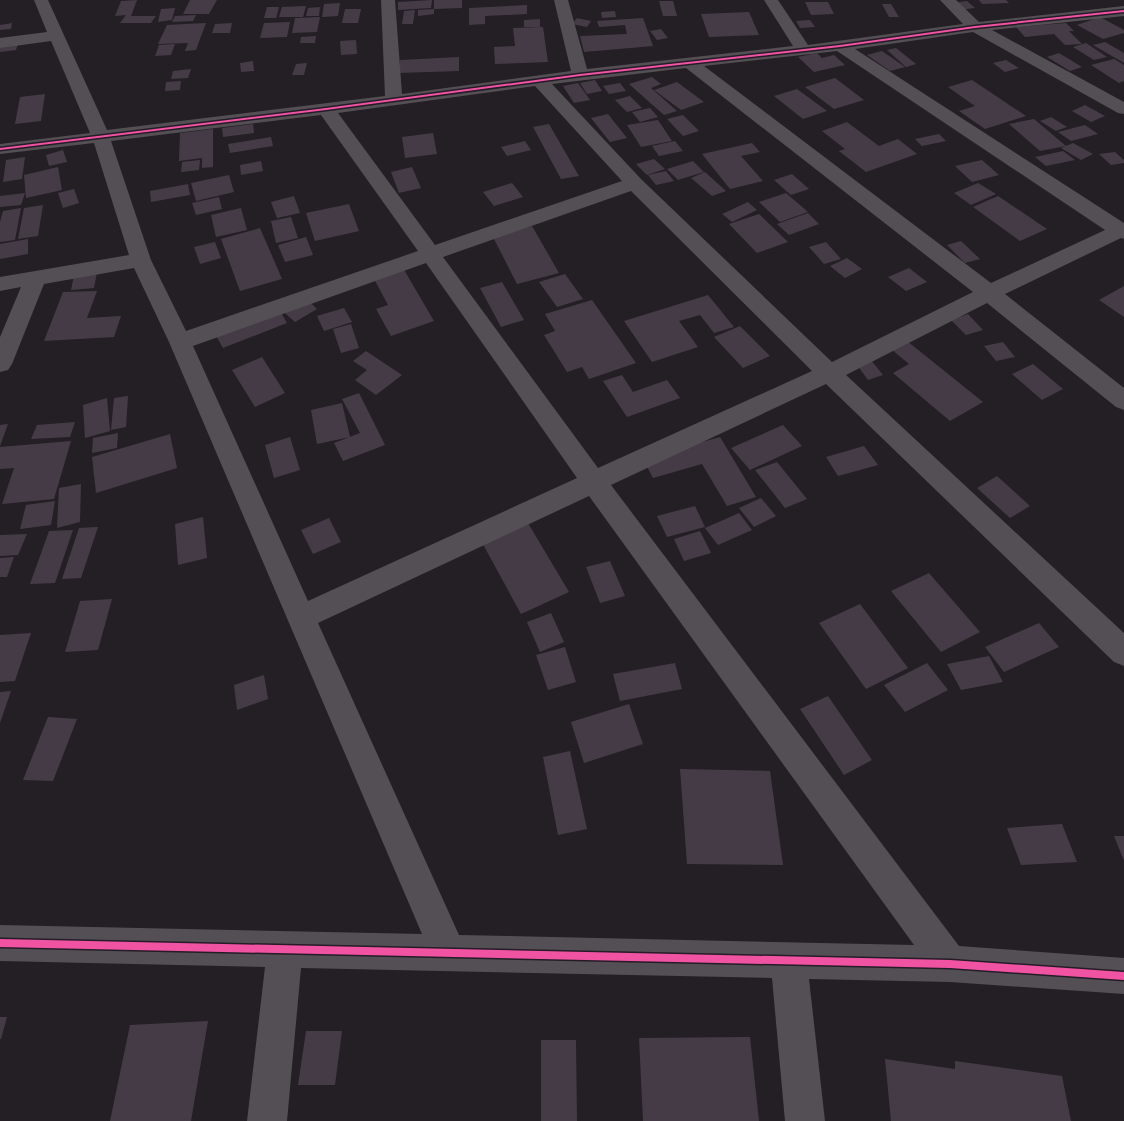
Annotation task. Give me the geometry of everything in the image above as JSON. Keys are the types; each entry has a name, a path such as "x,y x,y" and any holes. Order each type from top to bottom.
{"street":[{"path":"41,0 101,137 141,260 180,342 449,954"},
{"path":"388,0 394,100"},
{"path":"561,0 580,74"},
{"path":"771,0 803,50"},
{"path":"948,0 975,28 1124,109"},
{"path":"0,149 326,109 580,74 691,64 840,46 1120,8"},
{"path":"0,43 57,35"},
{"path":"840,46 1123,231"},
{"path":"691,64 989,293 1124,401"},
{"path":"540,80 634,183 829,373 1124,652"},
{"path":"326,109 594,482 950,964"},
{"path":"180,342 634,183"},
{"path":"300,618 829,373 989,293 1123,231"},
{"path":"0,284 141,260"},
{"path":"0,364 34,279"},
{"path":"0,943 950,964 1124,976"},
{"path":"267,1121 286,950"},
{"path":"789,960 805,1121"}],"building":[{"path":"137,0 131,16 156,16 151,23 120,23 126,15 115,16 121,1"},
{"path":"190,0 217,0 209,14 183,14"},
{"path":"432,0 431,8 398,10 398,2"},
{"path":"434,0 462,0 462,8 434,9"},
{"path":"979,0 1006,0 1009,3 982,4"},
{"path":"659,1 673,1 677,16 663,16"},
{"path":"967,1 975,8 959,10 952,3"},
{"path":"805,2 828,2 834,14 811,15"},
{"path":"340,3 338,16 322,17 324,4"},
{"path":"882,4 891,4 899,17 889,17"},
{"path":"527,5 527,14 485,16 485,24 469,25 469,8"},
{"path":"306,6 303,17 279,17 282,7"},
{"path":"267,7 279,7 276,18 264,18"},
{"path":"320,7 319,16 306,16 308,8"},
{"path":"175,8 172,20 158,22 161,9"},
{"path":"345,9 361,9 358,23 342,23"},
{"path":"434,9 434,14 418,16 418,10"},
{"path":"415,10 413,24 402,24 404,11"},
{"path":"615,11 616,17 602,18 601,12"},
{"path":"749,12 759,35 709,37 701,14"},
{"path":"196,15 193,21 172,22 175,16"},
{"path":"320,17 317,32 292,33 295,18"},
{"path":"1100,17 1124,30 1124,33 1103,39 1077,25"},
{"path":"577,18 591,21 587,27 572,24"},
{"path":"643,18 653,46 584,52 580,36 627,34 625,25 599,27 597,21"},
{"path":"540,19 540,27 524,27 524,20"},
{"path":"810,20 815,27 800,28 796,21"},
{"path":"290,22 287,37 260,38 264,23"},
{"path":"12,23 11,29 0,30 0,25"},
{"path":"206,23 196,50 185,51 188,43 158,44 167,25"},
{"path":"232,23 230,33 212,33 215,24"},
{"path":"1066,23 1074,31 1069,31 1082,44 1065,45 1054,34 1025,37 1016,27"},
{"path":"543,27 548,62 495,64 494,47 515,46 513,28"},
{"path":"661,29 668,38 657,40 650,31"},
{"path":"316,36 315,43 300,43 301,37"},
{"path":"19,40 16,50 0,52 0,42"},
{"path":"356,40 357,54 341,55 340,41"},
{"path":"1105,42 1124,53 1124,63 1093,45"},
{"path":"1086,43 1107,57 1094,60 1073,47"},
{"path":"175,44 171,55 155,56 159,45"},
{"path":"896,48 916,64 906,67 887,50"},
{"path":"882,51 905,67 890,71 867,55"},
{"path":"817,53 822,58 834,55 845,65 814,72 798,57"},
{"path":"1059,53 1082,67 1070,71 1047,57"},
{"path":"459,57 459,71 399,73 400,60"},
{"path":"1114,59 1124,65 1124,81 1119,83 1091,65"},
{"path":"1006,60 1019,68 1005,72 993,63"},
{"path":"253,61 254,71 241,72 240,63"},
{"path":"307,63 304,75 292,75 296,64"},
{"path":"191,69 188,78 171,79 173,71"},
{"path":"652,77 661,84 651,88 677,111 664,115 629,84"},
{"path":"835,78 864,100 834,109 805,87"},
{"path":"595,80 602,91 587,94 580,83"},
{"path":"972,80 1026,116 985,129 959,111 975,106 948,87"},
{"path":"181,81 180,90 165,91 166,82"},
{"path":"677,82 704,102 681,110 654,90"},
{"path":"578,83 590,100 574,103 563,86"},
{"path":"620,83 626,91 609,94 603,86"},
{"path":"797,89 827,111 803,119 774,96"},
{"path":"45,94 41,121 15,124 20,97"},
{"path":"630,96 642,108 627,112 615,100"},
{"path":"1085,105 1105,116 1091,122 1072,111"},
{"path":"650,108 658,117 640,122 632,112"},
{"path":"608,114 627,138 610,142 591,118"},
{"path":"683,115 699,131 683,136 667,119"},
{"path":"1051,117 1067,127 1056,131 1040,121"},
{"path":"1034,119 1066,146 1040,151 1009,124"},
{"path":"658,120 672,141 641,147 627,125"},
{"path":"847,122 879,146 898,139 917,154 866,172 839,151 845,149 822,131"},
{"path":"253,124 254,133 223,137 222,128"},
{"path":"549,124 579,176 561,179 533,127"},
{"path":"1085,125 1098,134 1071,141 1058,132"},
{"path":"213,129 213,167 202,168 202,158 179,161 180,133"},
{"path":"433,133 437,154 405,158 402,137"},
{"path":"939,134 946,141 922,146 915,139"},
{"path":"271,137 273,146 230,153 228,144"},
{"path":"525,141 531,150 507,156 501,147"},
{"path":"675,141 683,151 659,156 652,146"},
{"path":"752,143 760,152 741,156 763,181 730,189 702,154"},
{"path":"1073,143 1093,154 1081,160 1061,148"},
{"path":"63,150 67,162 49,166 46,155"},
{"path":"1063,151 1075,160 1046,166 1035,157"},
{"path":"1115,152 1124,160 1124,163 1111,165 1099,154"},
{"path":"25,157 22,179 3,182 6,160"},
{"path":"654,159 665,169 647,175 636,164"},
{"path":"200,160 199,170 181,172 182,162"},
{"path":"982,160 999,175 972,182 955,166"},
{"path":"261,161 263,171 241,175 240,165"},
{"path":"693,161 704,172 678,180 667,169"},
{"path":"58,167 62,190 26,198 24,175"},
{"path":"412,167 421,188 399,193 391,172"},
{"path":"666,171 674,181 656,185 648,175"},
{"path":"705,172 726,191 712,196 691,178"},
{"path":"792,174 809,189 791,195 774,180"},
{"path":"229,175 234,192 196,201 191,183"},
{"path":"512,183 523,197 494,206 483,192"},
{"path":"978,183 996,194 971,205 954,193"},
{"path":"188,184 190,195 151,202 150,191"},
{"path":"74,189 79,203 63,208 58,193"},
{"path":"25,193 21,205 0,207 0,196"},
{"path":"786,193 808,212 780,222 759,202"},
{"path":"294,196 300,213 277,218 271,202"},
{"path":"998,196 1047,229 1020,241 973,207"},
{"path":"219,197 222,209 196,215 192,203"},
{"path":"748,202 757,210 732,222 722,214"},
{"path":"349,204 359,231 315,241 306,213"},
{"path":"43,205 38,236 18,239 24,208"},
{"path":"21,208 15,240 0,242 0,222 3,211"},
{"path":"241,208 247,230 216,237 211,215"},
{"path":"808,213 819,224 789,235 777,224"},
{"path":"759,214 788,242 757,253 729,224"},
{"path":"291,217 298,238 276,243 271,221"},
{"path":"532,226 559,273 517,284 492,235"},
{"path":"260,228 282,279 240,291 221,239"},
{"path":"306,237 313,255 285,262 278,245"},
{"path":"28,239 28,254 0,259 0,244"},
{"path":"961,241 980,259 965,263 947,245"},
{"path":"215,242 221,258 200,264 194,247"},
{"path":"826,242 841,259 824,264 809,247"},
{"path":"847,258 862,269 845,278 830,266"},
{"path":"403,268 434,321 391,336 376,309 388,305 373,277"},
{"path":"909,268 927,282 906,291 888,277"},
{"path":"97,272 94,288 71,290 74,275"},
{"path":"565,274 583,299 557,307 539,282"},
{"path":"502,282 524,320 501,327 480,288"},
{"path":"1124,286 1124,317 1099,300"},
{"path":"97,291 87,318 121,316 114,337 44,341 63,292"},
{"path":"301,294 317,309 295,322 278,307"},
{"path":"708,295 734,327 714,333 700,315 679,321 698,347 652,362 624,321"},
{"path":"592,300 636,363 589,379 582,367 567,372 544,335 555,331 545,314"},
{"path":"344,308 352,322 324,331 317,316"},
{"path":"279,309 287,323 223,348 215,334"},
{"path":"968,314 983,330 966,335 951,320"},
{"path":"351,324 359,348 341,353 333,329"},
{"path":"740,326 770,356 743,368 714,337"},
{"path":"907,341 983,402 950,421 893,373 909,364 891,349"},
{"path":"1003,342 1015,357 996,361 984,346"},
{"path":"366,351 402,375 376,395 355,380 367,370 353,361"},
{"path":"866,354 883,375 868,380 852,358"},
{"path":"262,357 285,393 255,407 232,370"},
{"path":"1033,364 1063,389 1042,400 1012,374"},
{"path":"622,375 633,392 667,380 680,398 627,417 603,381"},
{"path":"359,393 385,445 343,461 334,443 360,433 342,399"},
{"path":"128,396 126,427 111,430 114,398"},
{"path":"107,398 110,431 85,438 83,405"},
{"path":"342,403 350,437 317,444 311,410"},
{"path":"75,422 70,437 31,439 37,425"},
{"path":"8,424 0,446 0,425"},
{"path":"783,425 802,446 750,470 731,448"},
{"path":"118,433 117,448 92,453 93,438"},
{"path":"170,434 177,468 96,493 92,457"},
{"path":"290,437 300,470 274,478 265,445"},
{"path":"720,437 756,497 727,506 702,464 653,478 643,459"},
{"path":"71,441 54,499 2,504 14,468 0,469 0,447"},
{"path":"864,446 878,465 838,476 826,457"},
{"path":"777,462 807,499 785,508 755,470"},
{"path":"997,476 1030,506 1010,518 977,488"},
{"path":"81,484 80,522 57,528 59,488"},
{"path":"761,498 776,516 754,527 739,508"},
{"path":"55,501 51,525 20,529 26,505"},
{"path":"695,506 705,527 667,537 657,516"},
{"path":"739,513 752,530 718,545 705,528"},
{"path":"203,517 207,558 178,565 175,524"},
{"path":"329,518 341,542 313,554 301,530"},
{"path":"525,518 569,592 521,614 479,537"},
{"path":"98,527 81,578 62,579 79,528"},
{"path":"73,530 55,583 30,584 49,531"},
{"path":"700,531 711,553 684,561 674,539"},
{"path":"27,534 18,555 0,556 0,535"},
{"path":"14,557 7,577 0,577 0,558"},
{"path":"610,561 625,596 600,603 586,567"},
{"path":"929,573 980,632 941,652 891,591"},
{"path":"112,599 98,650 65,652 80,601"},
{"path":"860,604 908,668 866,689 819,623"},
{"path":"551,613 564,642 540,652 527,622"},
{"path":"1039,623 1059,647 1004,672 985,647"},
{"path":"31,633 15,681 0,682 0,635"},
{"path":"565,647 576,682 548,690 536,655"},
{"path":"989,656 1003,682 961,690 947,664"},
{"path":"675,663 682,689 620,701 613,674"},
{"path":"927,663 948,690 905,712 884,685"},
{"path":"264,675 268,699 237,710 234,685"},
{"path":"11,691 0,723 0,692"},
{"path":"828,696 872,760 844,775 800,709"},
{"path":"629,704 643,744 584,763 571,722"},
{"path":"48,717 77,719 53,781 23,780"},
{"path":"570,751 587,829 558,835 543,757"},
{"path":"680,769 770,771 783,865 687,864"},
{"path":"1062,824 1077,862 1021,865 1007,828"},
{"path":"1114,836 1124,836 1124,861"},
{"path":"0,1017 7,1017 1,1039 0,1039"},
{"path":"208,1021 191,1121 110,1121 130,1025"},
{"path":"306,1031 342,1031 335,1085 298,1085"},
{"path":"750,1037 759,1121 643,1121 639,1038"},
{"path":"541,1040 576,1040 577,1121 541,1121"},
{"path":"885,1059 955,1069 955,1061 1062,1076 1071,1121 891,1121"}],"cycle path":[{"path":"0,149 326,109 580,75 840,46 975,27 1124,11"},
{"path":"0,943 950,964 1124,976"}]}
